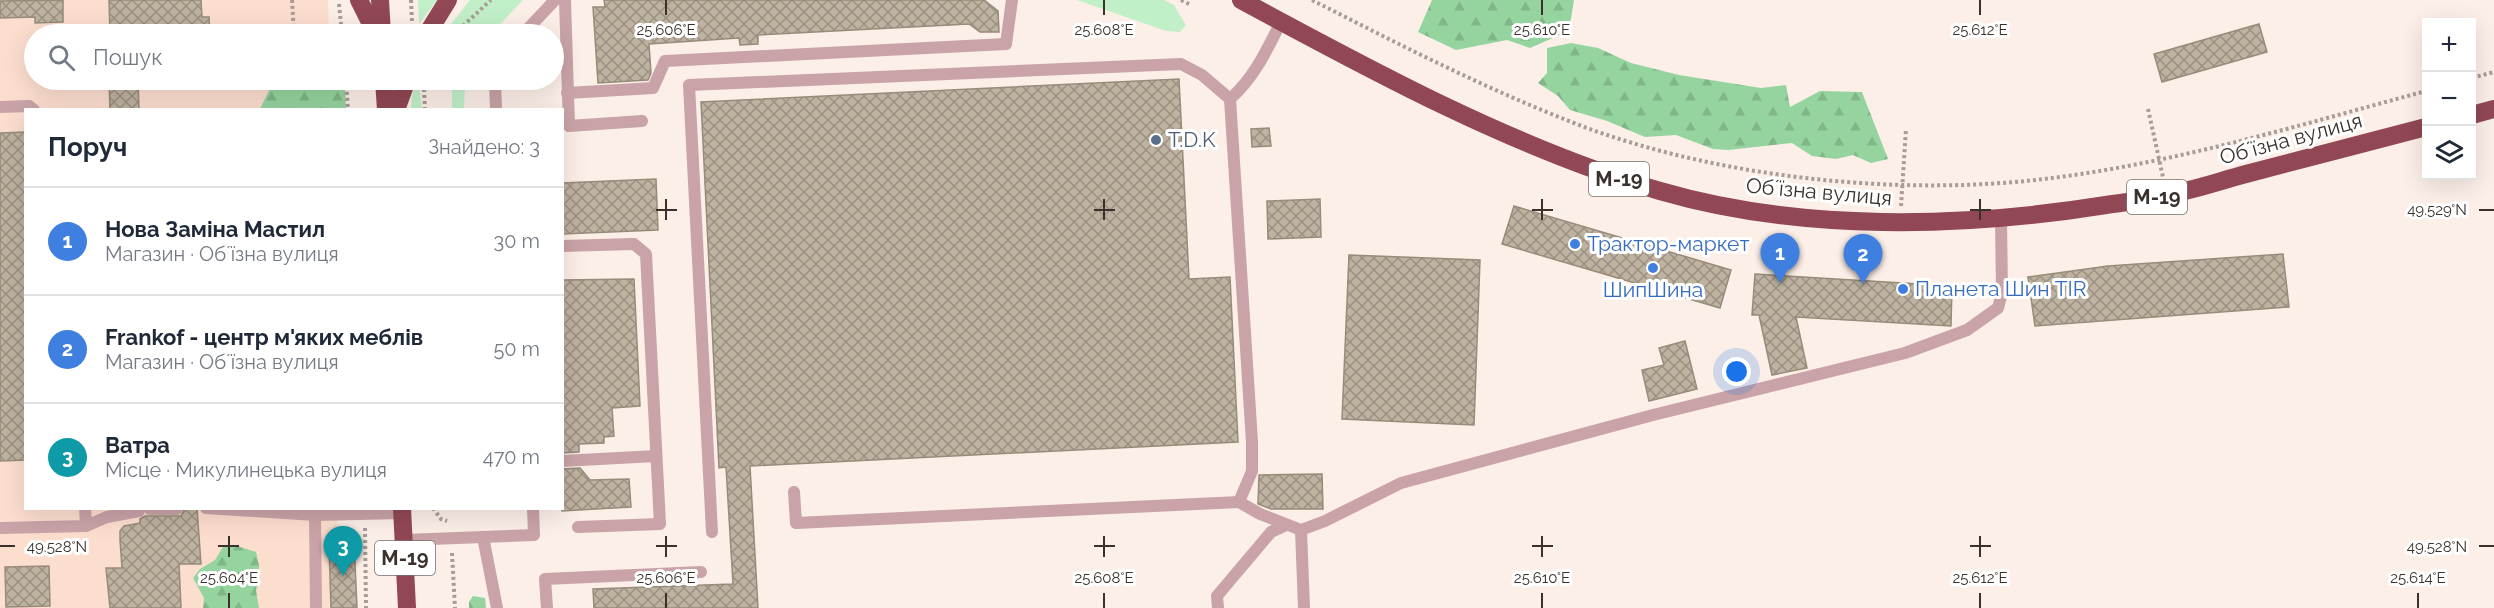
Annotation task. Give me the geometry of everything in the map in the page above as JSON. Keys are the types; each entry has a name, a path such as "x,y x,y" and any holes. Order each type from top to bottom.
{"highway":[{"path":"359,0 370,24"},
{"path":"380,0 381,24"},
{"path":"426,24 448,0"},
{"name":"Обʼїзна вулиця","path":"1241,0 1428,98 1561,156 1618,178 1663,192 1748,209 1844,220 1900,222 2001,218 2070,211 2167,195 2422,128"},
{"path":"385,90 386,108"},
{"path":"397,108 403,90"},
{"path":"2476,114 2494,109"},
{"name":"М-19","path":"403,511 407,608"}],"lane":[{"path":"532,24 555,0"},
{"path":"565,0 569,126 642,122"},
{"path":"567,93 653,88 665,61 1006,44 1012,0"},
{"path":"1239,502 1252,471 1252,442 1230,99 1254,72 1281,22"},
{"path":"712,532 688,86 1181,64 1202,75 1230,99"},
{"path":"495,90 496,108"},
{"path":"0,107 29,106 32,108"},
{"path":"794,492 796,524 1239,502 1260,514 1300,531 1401,483 1653,415 1905,353 1967,330 1998,308 2002,293 2001,218"},
{"path":"564,246 634,244 646,254 660,524 578,527"},
{"path":"564,461 656,456"},
{"path":"85,510 86,526"},
{"path":"0,528 86,526 107,517 145,510"},
{"path":"243,510 315,515 403,511"},
{"path":"404,540 534,535 533,510"},
{"path":"315,515 316,608"},
{"path":"1218,608 1217,596 1271,531 1287,525"},
{"path":"1300,531 1304,608"},
{"path":"483,537 496,608"},
{"path":"547,608 545,579 701,572"}],"path":[{"path":"292,0 293,24"},
{"path":"338,0 341,24"},
{"path":"411,0 418,24"},
{"path":"465,24 491,0"},
{"path":"1181,0 1191,5"},
{"path":"1312,0 1399,45 1512,98 1589,129 1722,164 1775,173 1902,185 2030,181 2159,160 2422,92"},
{"path":"2476,77 2494,72"},
{"path":"347,90 348,108"},
{"path":"424,90 425,108"},
{"path":"2148,109 2167,195"},
{"path":"1900,222 1906,129"},
{"path":"364,514 366,608"}],"shaded area":[{"path":"0,0 328,0 329,24 24,24 24,90 330,90 330,108 24,108 24,510 337,510 339,608 0,608"}],"green space":[{"path":"418,0 437,0 419,24"},
{"path":"470,0 523,0 500,24 451,24"},
{"path":"1077,0 1164,0 1174,5 1186,25 1180,32 1166,31"},
{"path":"1432,0 1574,0 1569,31 1530,48 1507,40 1456,50 1418,32"},
{"path":"1571,43 1598,48 1631,63 1679,75 1761,88 1786,85 1790,107 1820,91 1862,92 1888,159 1871,163 1853,155 1836,159 1812,156 1792,143 1728,150 1713,149 1676,135 1645,137 1607,121 1570,110 1558,96 1538,83 1547,73 1547,48"},
{"path":"269,90 345,90 346,108 260,108"},
{"path":"414,90 419,90 422,108 411,108"},
{"path":"452,90 465,90 464,108 452,108"},
{"path":"224,545 237,546 256,552 259,565 259,582 256,590 259,608 203,608 204,598 193,578 200,569 215,560"},
{"path":"473,596 485,598 486,608 469,608 469,602"}],"building":[{"path":"63,0 63,22 35,23 35,17 0,18 0,1"},
{"path":"109,0 201,0 202,17 209,17 209,24 110,24"},
{"path":"604,0 984,0 998,11 999,32 980,32 969,24 758,35 758,44 740,45 739,38 649,44 651,73 648,80 598,83 593,7 605,7"},
{"path":"2259,24 2267,52 2162,82 2154,54"},
{"path":"1179,79 1189,279 1230,277 1238,442 750,466 758,608 594,608 593,589 733,584 726,467 719,468 701,102"},
{"path":"109,90 138,90 139,108 110,108"},
{"path":"1269,128 1271,146 1252,147 1251,129"},
{"path":"24,132 24,460 0,461 0,133"},
{"path":"656,179 658,230 564,234 564,183"},
{"path":"1320,199 1321,237 1268,239 1267,201"},
{"path":"1514,206 1731,270 1720,308 1502,244"},
{"path":"2283,254 2289,307 2035,326 2028,277 2108,266"},
{"path":"1349,255 1480,260 1474,425 1342,419"},
{"path":"1755,274 1952,286 1951,326 1796,317 1807,368 1772,375 1759,315 1752,315"},
{"path":"634,279 640,406 612,408 614,436 604,437 604,443 579,444 579,452 564,453 564,280"},
{"path":"1685,341 1697,389 1649,401 1642,370 1664,365 1659,348"},
{"path":"580,468 590,480 629,479 631,507 562,511 564,510 564,469"},
{"path":"1322,474 1323,509 1271,509 1258,504 1259,475"},
{"path":"184,510 197,510 201,564 179,564 181,608 110,608 106,568 122,568 120,531 124,526 140,523 140,519 145,516 181,516"},
{"path":"335,541 354,541 357,608 331,608 329,545"},
{"path":"49,566 50,606 6,607 5,567"}],"place":[{"name":"T.D.K","path":"1156,140"},
{"name":"Трактор-маркет","path":"1575,244"},
{"name":"ШипШина","path":"1653,268"},
{"name":"Нова Заміна Мастил","path":"1780,283"},
{"name":"Frankof - центр м'яких меблів","path":"1863,284"},
{"name":"Планета Шин TIR","path":"1903,289"},
{"name":"Ватра","path":"343,576"}]}
